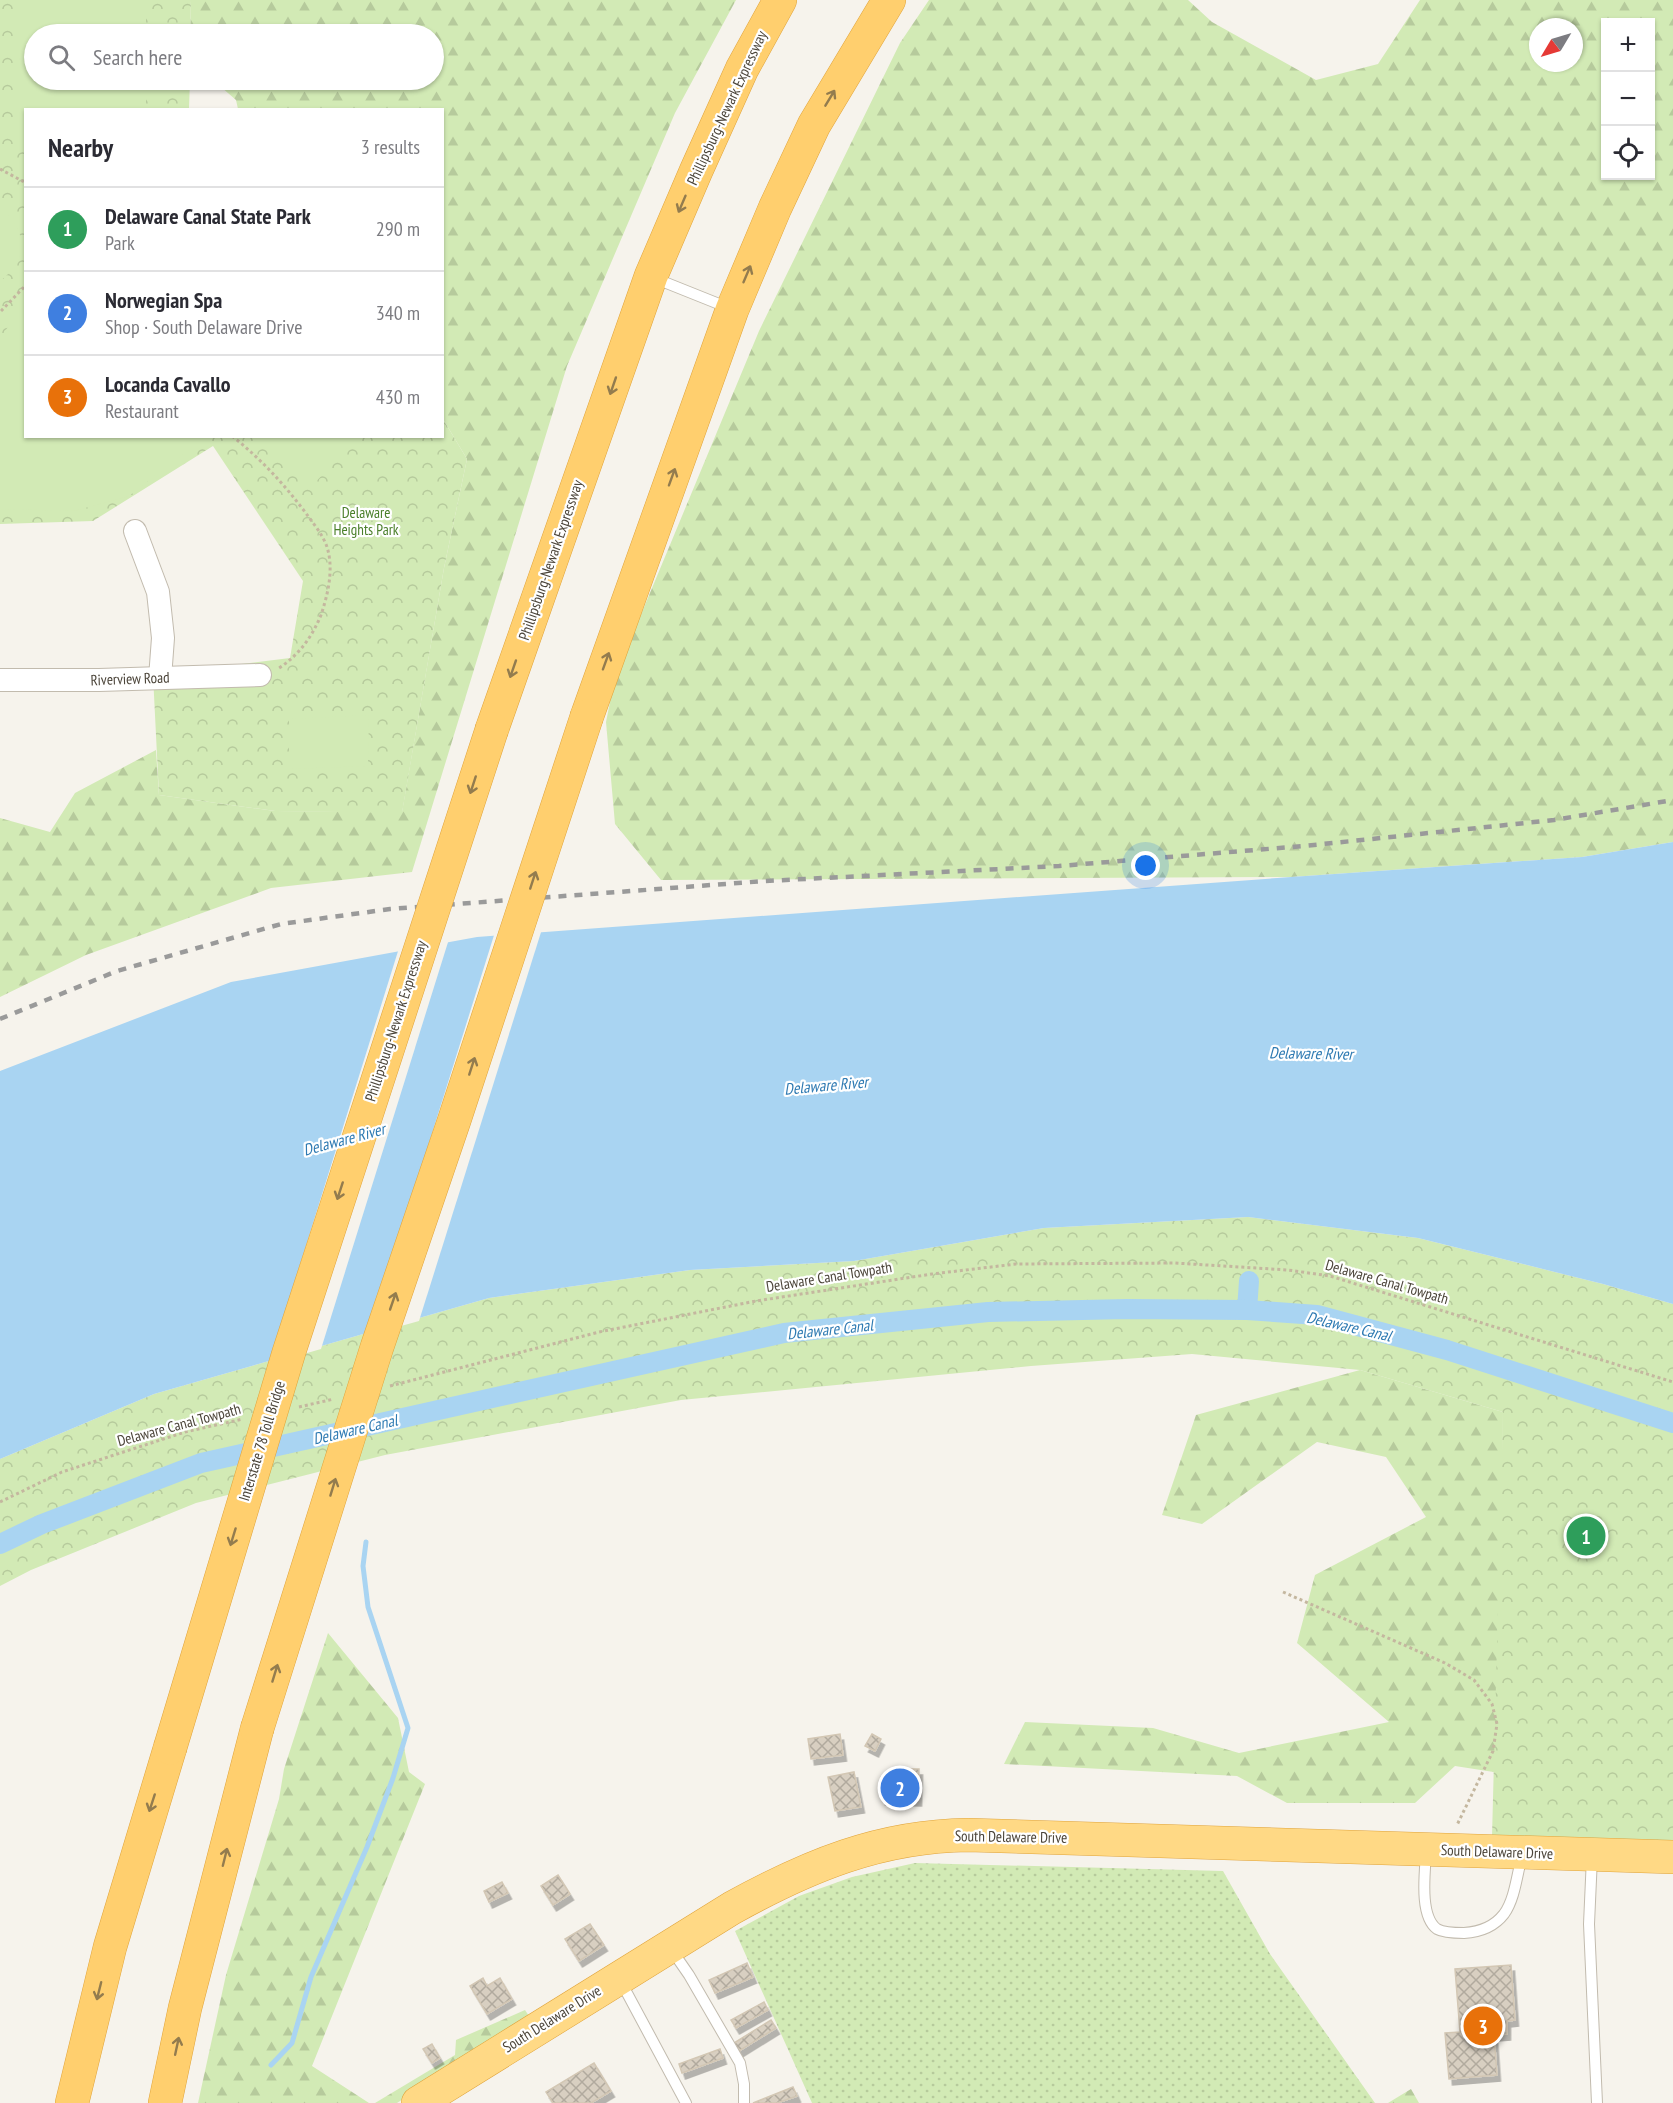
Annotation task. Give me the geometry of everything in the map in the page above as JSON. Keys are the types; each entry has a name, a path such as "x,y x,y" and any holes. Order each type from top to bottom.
{"highway":[{"name":"Phillipsburg-Newark Expressway","path":"358,1135 492,729 651,276 742,69 780,0"},
{"path":"165,2103 185,2008 257,1729 377,1347 454,1121 586,716 732,310 775,208 814,125 889,0"},
{"name":"Interstate 78 Toll Bridge","path":"72,2103 110,1947 289,1352 358,1135"},
{"name":"South Delaware Drive","path":"418,2103 732,1908 798,1874 870,1848 914,1838 968,1835 1673,1857"}],"street":[{"path":"135,531 158,592 163,638 160,678"},
{"name":"Riverview Road","path":"0,680 260,675"}],"lane":[{"path":"651,276 732,310"},
{"path":"1435,1850 1425,1903 1430,1920 1437,1929 1453,1933 1478,1932 1492,1925 1505,1913 1522,1853"},
{"path":"1592,1854 1589,1924 1597,2103"},
{"path":"669,1946 689,1975 740,2063 744,2084 744,2103"},
{"path":"618,1977 686,2103"}],"path":[{"path":"0,169 24,182"},
{"path":"1,310 24,287"},
{"path":"234,438 277,476 295,498 327,546 331,566 326,600 315,629 305,646 282,667 269,674 260,675"},
{"name":"Delaware Canal Towpath","path":"386,1387 599,1332 756,1301 932,1274 1016,1264 1175,1263 1288,1270 1330,1276 1673,1382"},
{"path":"296,1407 341,1397"},
{"name":"Delaware Canal Towpath","path":"0,1502 62,1472 185,1432 252,1417"},
{"path":"1283,1592 1445,1663 1474,1680 1492,1704 1497,1724 1493,1751 1435,1850"}],"green space":[{"name":"Delaware Heights Park","path":"0,0 191,0 190,24 24,24 24,90 190,90 189,108 24,108 24,438 444,438 444,421 467,459 444,568 402,813 275,811 159,795 153,675 290,658 303,581 213,446 93,521 0,524"},
{"path":"16,0 146,0 146,24 24,24 24,90 146,90 146,108 24,108 24,146 16,146"},
{"path":"191,0 736,0 675,113 567,366 412,872 271,888 86,955 0,997 0,818 50,832 75,793 156,750 159,795 275,811 402,812 444,568 467,459 444,421 444,108 238,108 236,100 224,90 444,90 444,24 190,24"},
{"path":"929,0 1188,0 1212,22 1316,80 1378,64 1420,0 1673,0 1673,842 1582,857 1291,877 661,880 615,824 606,722 615,677 759,331 900,43"},
{"path":"0,208 15,224 22,244 18,262 0,282"},
{"path":"24,304 24,438 201,438 129,496 74,511 0,509 0,338"},
{"path":"259,438 356,438 312,486"},
{"path":"369,715 368,766 289,769 289,719"},
{"path":"1248,1217 1418,1238 1603,1284 1673,1304 1673,1841 1492,1837 1503,1412 1360,1370 1192,1354 1031,1366 681,1400 385,1455 196,1503 31,1570 0,1586 0,1459 154,1394 489,1298 690,1270 854,1261 1044,1228"},
{"path":"1360,1370 1503,1412 1500,1773 1455,1766 1415,1803 1287,1803 1237,1776 1004,1764 1025,1722 1153,1728 1239,1753 1389,1722 1297,1643 1315,1575 1426,1517 1386,1457 1317,1442 1202,1524 1162,1515 1196,1415"},
{"path":"328,1633 398,1718 409,1772 425,1784 312,2066 369,2103 198,2103 226,1975 279,1799 284,1769"},
{"path":"915,1863 1223,1871 1270,1954 1375,2103 812,2103 735,1931 799,1896 852,1877"},
{"path":"525,2010 529,2016 397,2103 375,2103 455,2055 456,2040"},
{"path":"1411,2089 1419,2103 1388,2103"}],"water":[{"name":"Delaware River","path":"1673,842 1673,1304 1603,1284 1418,1238 1248,1217 1044,1228 854,1261 690,1270 489,1298 154,1394 0,1459 0,1071 231,982 477,937 1582,857"}],"pier":[{"path":"542,929 419,1321 369,1335 495,932"},
{"path":"449,939 321,1349 269,1364 399,948"}],"building":[{"path":"840,1734 843,1755 811,1759 808,1739"},
{"path":"872,1734 881,1739 875,1751 865,1746"},
{"path":"891,1769 919,1769 918,1800 882,1799 881,1777 891,1777"},
{"path":"854,1772 861,1807 835,1811 828,1777"},
{"path":"558,1875 570,1894 553,1905 541,1886"},
{"path":"502,1882 508,1893 489,1902 484,1891"},
{"path":"590,1924 604,1945 579,1961 565,1939"},
{"path":"747,1963 753,1977 715,1993 709,1980"},
{"path":"1511,1965 1515,2020 1507,2021 1507,2034 1494,2035 1497,2075 1449,2079 1445,2033 1460,2032 1455,1969"},
{"path":"483,1978 487,1986 500,1978 512,1999 487,2014 470,1986"},
{"path":"764,2002 768,2010 736,2028 731,2020"},
{"path":"771,2020 776,2028 739,2051 734,2043"},
{"path":"432,2044 440,2058 432,2063 423,2049"},
{"path":"720,2049 723,2058 682,2073 679,2064"},
{"path":"594,2063 611,2091 591,2103 553,2103 546,2092"},
{"path":"793,2087 797,2096 777,2103 753,2103"}],"waterway":[{"path":"1247,1310 1249,1281"},
{"name":"Delaware Canal","path":"0,1544 42,1524 201,1463 784,1333 988,1312 1127,1309 1247,1310 1317,1315 1447,1350 1673,1423"},
{"path":"271,2065 292,2043 311,1977 367,1847 393,1778 408,1728 368,1607 363,1566 366,1542"}],"railway":[{"path":"0,1019 117,971 281,924 390,909 765,881 1059,866 1304,846 1554,820 1673,800"}],"place":[{"name":"Delaware Canal State Park","path":"1586,1536"},
{"name":"Norwegian Spa","path":"900,1788"},
{"name":"Locanda Cavallo","path":"1483,2026"}]}
